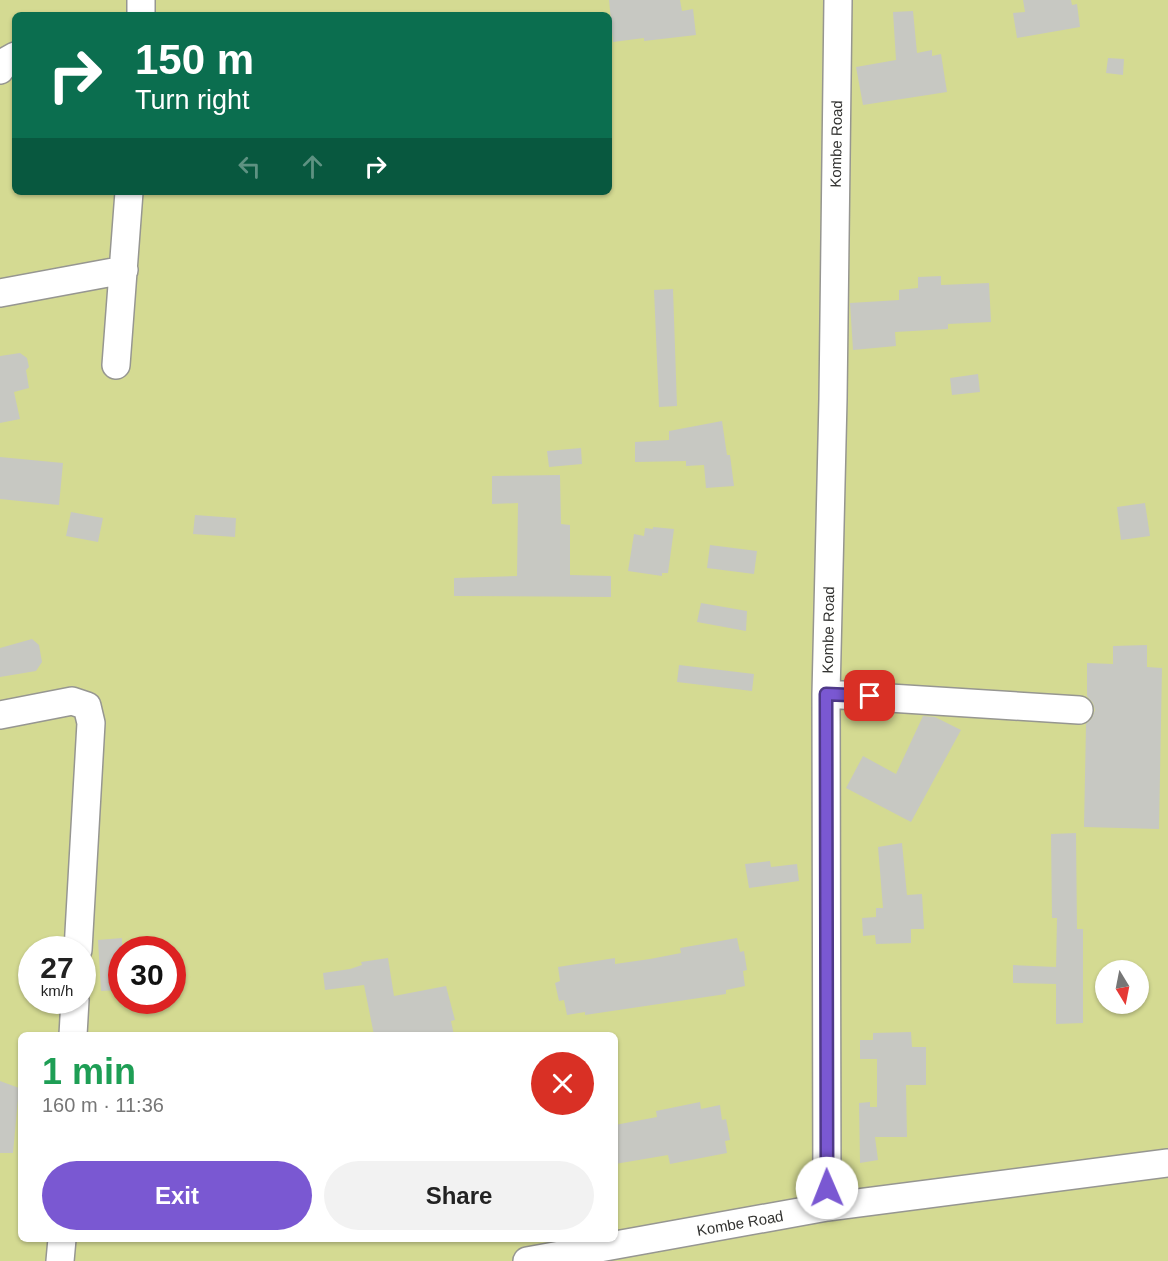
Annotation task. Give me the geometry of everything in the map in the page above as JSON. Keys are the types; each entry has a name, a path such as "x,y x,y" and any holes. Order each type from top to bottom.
{"street":[{"name":"Kombe Road","path":"527,1261 827,1208 837,974 826,694 833,399 838,0"},
{"path":"0,70 6,61 12,58"},
{"path":"116,365 129,195"},
{"path":"0,293 124,270"},
{"path":"826,694 1079,710"},
{"path":"0,715 72,701 87,706 91,723 79,936"},
{"path":"73,1032 74,1014"},
{"path":"827,1208 1168,1163"},
{"path":"60,1261 62,1242"}],"green space":[{"path":"0,0 1168,0 1168,1261 0,1261"}],"building":[{"path":"609,0 680,0 682,11 693,9 696,35 613,42 612,12 610,12"},
{"path":"1023,0 1071,0 1072,5 1077,4 1080,27 1017,38 1013,13 1025,12"},
{"path":"913,11 917,53 932,50 932,56 941,54 947,92 863,105 856,67 896,60 893,12"},
{"path":"1108,58 1124,59 1123,75 1106,73"},
{"path":"941,276 941,285 989,283 991,322 948,324 948,329 895,332 896,346 853,350 850,303 899,300 899,290 918,288 918,277"},
{"path":"673,289 677,406 659,407 654,290"},
{"path":"20,353 27,358 29,388 14,392 20,419 0,423 0,356"},
{"path":"978,374 980,392 952,395 950,378"},
{"path":"722,421 734,486 706,488 704,465 686,466 686,461 635,462 635,442 669,440 669,431"},
{"path":"581,448 582,464 549,467 547,451"},
{"path":"0,457 63,463 59,505 0,499"},
{"path":"560,475 561,524 570,525 570,575 611,576 611,597 454,596 454,578 517,576 518,503 492,504 492,476"},
{"path":"1145,503 1150,536 1121,540 1117,507"},
{"path":"71,512 103,518 98,542 66,536"},
{"path":"195,515 236,518 235,537 193,534"},
{"path":"653,527 674,529 668,573 662,573 662,576 628,571 634,534 644,536 645,528 653,529"},
{"path":"710,545 757,551 754,574 707,568"},
{"path":"701,603 747,611 746,631 697,622"},
{"path":"32,639 39,645 42,662 36,671 0,677 0,648"},
{"path":"1147,645 1147,667 1162,668 1159,829 1084,827 1086,724 1092,718 1095,710 1087,696 1087,663 1113,664 1113,646"},
{"path":"679,665 754,674 752,691 677,682"},
{"path":"923,716 935,717 961,730 911,822 846,788 863,756 896,774"},
{"path":"1076,833 1077,929 1083,929 1083,1023 1056,1024 1056,984 1013,983 1013,965 1056,967 1057,918 1052,918 1051,834"},
{"path":"902,843 907,895 922,894 924,929 911,929 911,943 876,944 875,935 863,936 862,918 876,917 876,908 883,908 878,847"},
{"path":"770,861 771,867 797,864 799,881 749,888 745,864"},
{"path":"737,938 740,952 744,951 747,970 743,971 745,986 726,990 726,994 585,1015 585,1012 567,1015 564,1000 559,1001 555,983 560,981 558,967 615,958 615,964 650,959 681,953 680,948"},
{"path":"108,939 108,991 101,991 98,940"},
{"path":"388,958 394,996 446,986 455,1020 451,1021 453,1032 373,1032 364,985 325,990 323,973 350,969 362,965 361,962"},
{"path":"911,1032 912,1047 926,1047 926,1085 906,1085 907,1137 875,1137 878,1160 860,1163 859,1103 870,1102 870,1107 877,1107 877,1059 860,1059 860,1040 873,1040 873,1033"},
{"path":"0,1081 18,1088 18,1099 13,1153 0,1153"},
{"path":"700,1102 701,1109 720,1105 722,1120 726,1119 730,1140 725,1141 727,1153 670,1164 668,1155 618,1163 618,1124 657,1117 656,1111"}],"route":[{"path":"827,1188 825,1131 826,694 870,696"}]}
